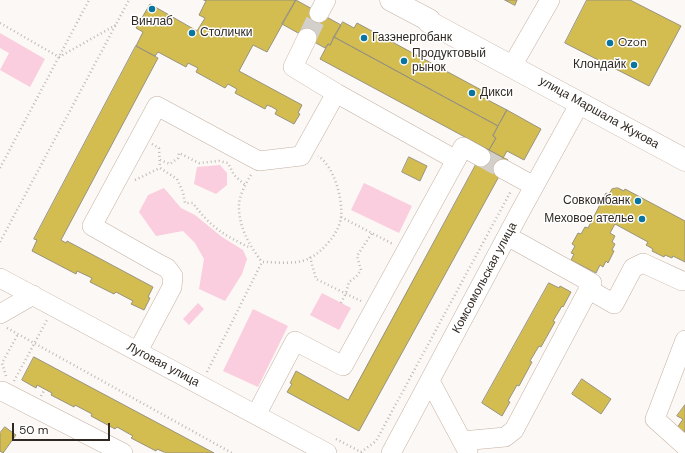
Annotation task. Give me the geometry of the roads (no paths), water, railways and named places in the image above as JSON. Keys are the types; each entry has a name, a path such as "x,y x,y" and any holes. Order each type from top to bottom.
{"main road":[{"name":"улица Маршала Жукова","path":"393,0 429,20 429,22 685,160"}],"street":[{"path":"512,66 550,0"},
{"path":"307,38 293,67 456,160"},
{"path":"138,352 172,287 173,276 167,268 92,226 157,106 258,161 302,156 336,92"},
{"name":"Комсомольская улица","path":"391,453 580,103"},
{"path":"256,415 295,341 343,366 463,147 481,157"},
{"path":"503,169 534,186"},
{"path":"430,381 465,447 505,437 514,430 592,282 507,236"},
{"path":"588,289 614,304 633,268 643,263 685,281"},
{"name":"Луговая улица","path":"0,278 327,453"},
{"path":"3,321 33,295"},
{"path":"685,340 655,419 685,446"},
{"path":"8,385 123,453"}],"tunnel":[{"path":"307,38 319,13"},
{"path":"481,157 503,169"}],"place":[{"name":"Винлаб","path":"152,9"},
{"name":"Столички","path":"192,33"},
{"name":"Газэнергобанк","path":"364,38"},
{"name":"Ozon","path":"610,43"},
{"name":"Продуктовый рынок","path":"404,61"},
{"name":"Клондайк","path":"634,65"},
{"name":"Дикси","path":"472,93"},
{"name":"Совкомбанк","path":"638,201"},
{"name":"Меховое ателье","path":"642,219"}]}
